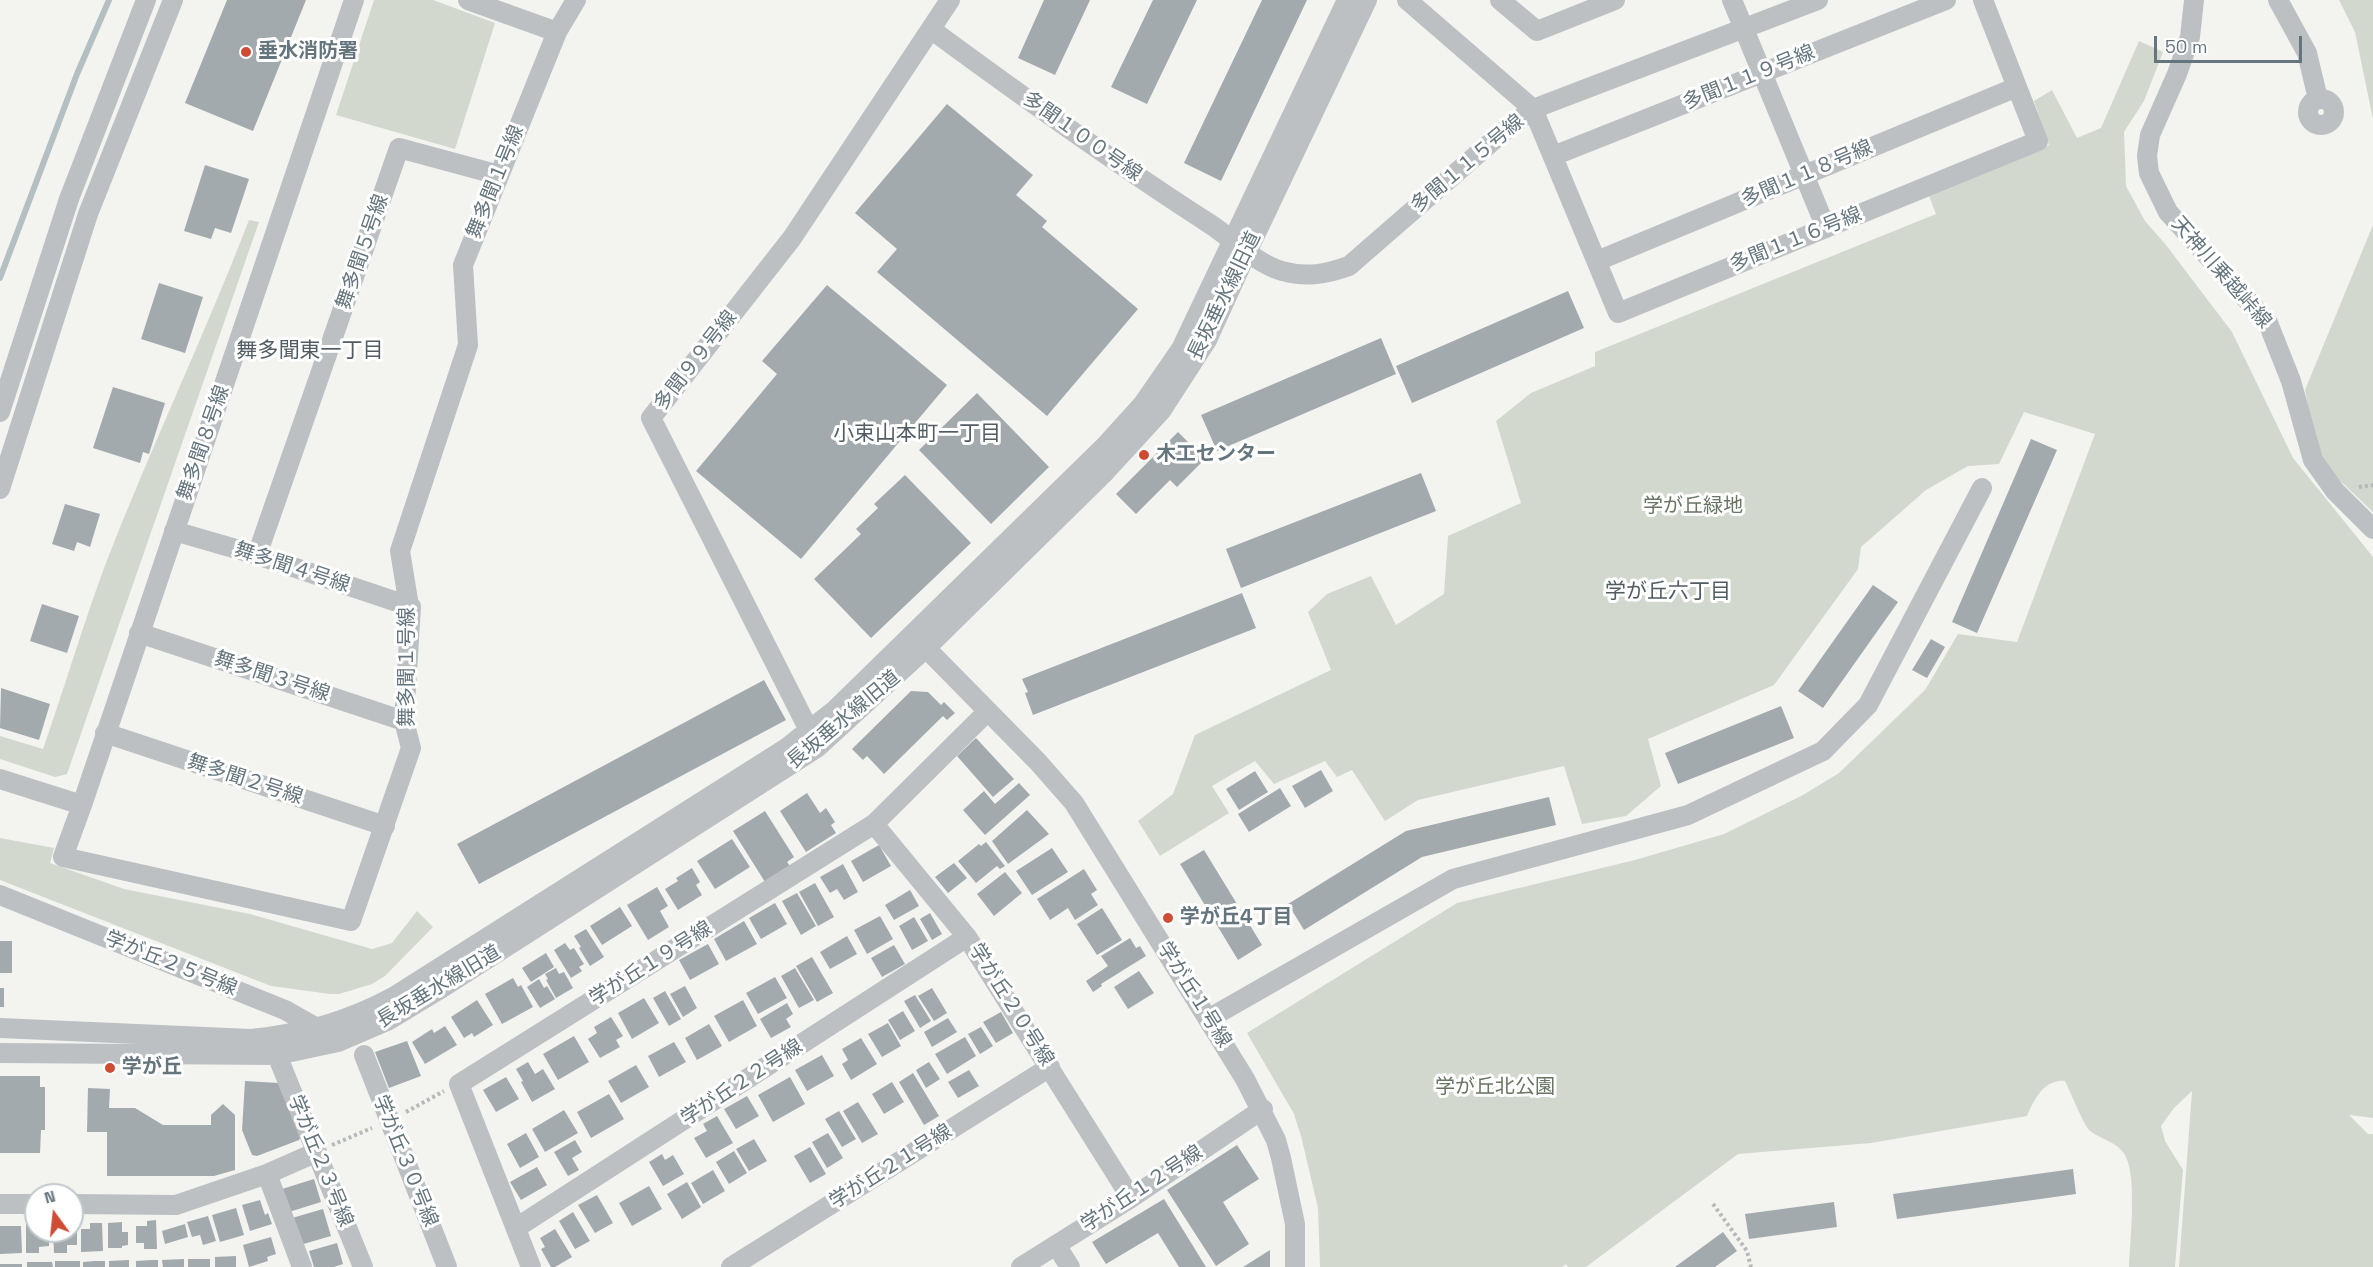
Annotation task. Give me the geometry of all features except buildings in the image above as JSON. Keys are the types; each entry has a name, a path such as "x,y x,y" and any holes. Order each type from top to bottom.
{"street":[{"path":"0,412 69,199 146,0"},
{"path":"0,489 88,214 173,0"},
{"name":"舞多聞８号線","path":"82,805 354,0"},
{"path":"468,0 557,32"},
{"name":"舞多聞１号線","path":"82,805 63,857 351,921 411,748 404,722 411,607 400,551 468,345 463,265 557,32 576,0"},
{"name":"多聞９９号線","path":"814,739 651,418 792,238 950,0"},
{"name":"長坂垂水線旧道","path":"1241,246 1347,0"},
{"name":"長坂垂水線旧道","path":"0,1053 278,1055 338,1041 389,1020 437,991 814,739 920,642 1143,404 1181,349 1241,246 1367,0"},
{"path":"1407,0 1533,109"},
{"path":"1500,0 1537,31 1615,0"},
{"path":"1732,0 1826,228"},
{"name":"多聞１１５号線","path":"1241,246 1280,270 1307,276 1326,274 1349,266 1503,132 1533,109 1818,0"},
{"name":"多聞１１９号線","path":"1552,156 1946,0"},
{"name":"多聞１１６号線","path":"1533,109 1618,313 2038,141 1983,0"},
{"path":"2278,0 2307,53 2318,99"},
{"name":"天神川乗越峠線","path":"2195,3 2187,46 2150,135 2147,156 2149,173 2168,212 2268,323 2291,381 2313,460 2335,491 2373,530"},
{"name":"多聞１００号線","path":"932,30 1153,188 1241,246"},
{"name":"多聞１１８号線","path":"1597,261 2017,87"},
{"name":"舞多聞５号線","path":"257,555 399,148 499,176"},
{"path":"1208,1019 1453,879 1688,815 1823,751 1868,705 1982,488"},
{"name":"舞多聞４号線","path":"174,531 257,555 409,606"},
{"name":"舞多聞３号線","path":"139,633 404,722"},
{"name":"学が丘１号線","path":"920,642 1074,803 1263,1109 1281,1158 1294,1224 1295,1267"},
{"name":"学が丘１９号線","path":"531,1267 459,1084 874,824 988,711"},
{"name":"舞多聞２号線","path":"105,733 385,826"},
{"name":"長坂垂水線旧道","path":"0,1028 251,1039 289,1035 350,1018 395,996 785,749 814,739"},
{"path":"0,779 82,805"},
{"name":"学が丘２０号線","path":"874,824 967,937 1131,1198"},
{"name":"学が丘２５号線","path":"0,895 285,1010 338,1041"},
{"name":"学が丘２２号線","path":"516,1228 967,937"},
{"name":"学が丘２３号線","path":"278,1055 363,1267"},
{"name":"学が丘３０号線","path":"364,1055 447,1267"},
{"name":"学が丘２１号線","path":"731,1267 1050,1067"},
{"name":"学が丘１２号線","path":"1021,1267 1131,1198 1263,1109"},
{"path":"84,1204 176,1205 267,1174 317,1152"},
{"path":"267,1174 302,1267"},
{"path":"0,1204 24,1204"},
{"path":"1056,1245 1070,1267"}],"path":[{"path":"1713,1204 1748,1251 1750,1267"}],"green space":[{"path":"374,0 433,0 495,23 455,149 336,115"},
{"path":"2339,0 2373,0 2373,119 2355,32"},
{"path":"2139,41 2163,52 2144,101 2124,132 2126,186 2145,221 2232,332 2293,458 2373,557 2373,1118 2349,1115 2368,1134 2373,1134 2373,1267 2179,1267 2192,1091 2174,1108 2161,1126 2165,1141 2183,1170 2175,1267 2129,1267 2132,1195 2126,1157 2119,1148 2089,1130 2065,1081 2058,1081 2051,1083 2041,1092 2027,1116 1871,1143 1738,1154 1586,1267 1568,1267 1566,1264 1562,1267 1320,1267 1318,1208 1301,1136 1294,1114 1247,1033 1457,903 1635,860 1724,834 1803,795 1839,773 1925,690 1958,634 2017,642 2095,434 2024,412 1999,464 1968,466 1926,490 1861,547 1858,569 1774,685 1648,739 1661,786 1626,816 1582,824 1564,766 1418,800 1385,821 1352,770 1337,777 1325,761 1274,784 1255,761 1212,786 1229,813 1160,856 1138,821 1173,794 1195,735 1331,670 1308,612 1327,594 1371,576 1396,625 1444,594 1448,536 1521,503 1496,421 1531,393 1595,366 1595,352 1936,214 1929,196 2049,145 2034,101 2052,90 2077,138 2101,128"},
{"path":"249,220 259,222 67,774 55,777 0,759 0,736 43,749 104,568"},
{"path":"2373,225 2373,512 2334,475 2315,446 2305,390"},
{"path":"0,838 54,848 50,863 124,889 250,914 372,949 392,943 417,911 433,927 385,976 372,984 339,994 271,986 0,880"}],"waterway":[{"path":"0,278 77,74 109,0"}],"place":[{"name":"垂水消防署","path":"246,52"},
{"name":"木工センター","path":"1144,455"},
{"name":"学が丘4丁目","path":"1168,918"},
{"name":"学が丘","path":"110,1068"}],"district":[{"name":"舞多聞東一丁目","path":"310,351"},
{"name":"小束山本町一丁目","path":"917,434"},
{"name":"学が丘六丁目","path":"1668,592"}],"park label":[{"name":"学が丘緑地","path":"1693,507"},
{"name":"学が丘北公園","path":"1495,1088"}]}
